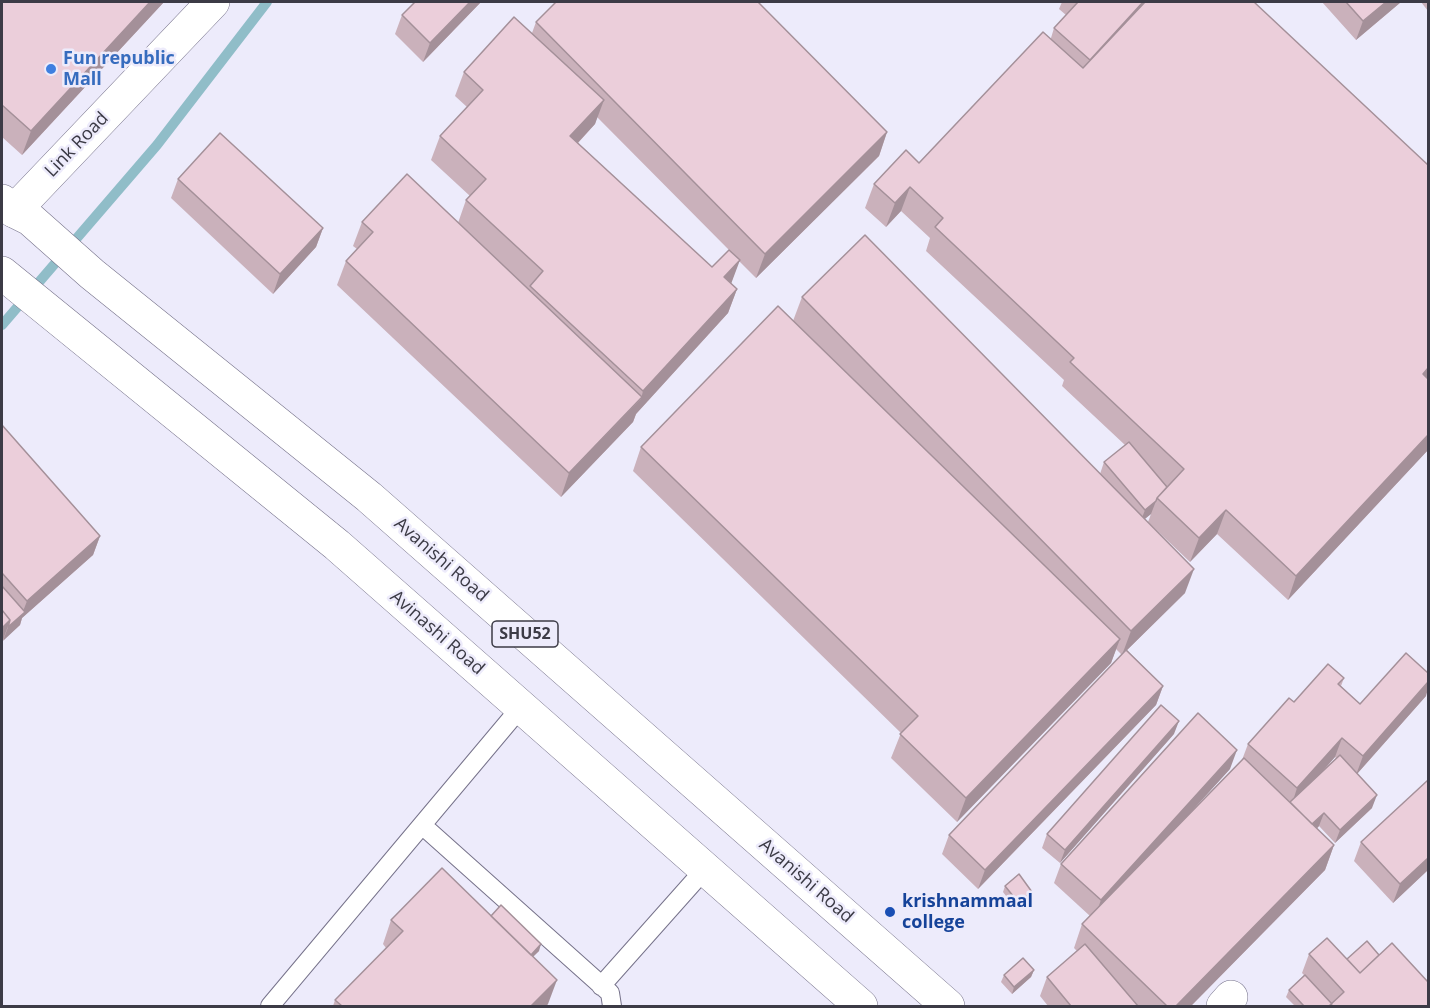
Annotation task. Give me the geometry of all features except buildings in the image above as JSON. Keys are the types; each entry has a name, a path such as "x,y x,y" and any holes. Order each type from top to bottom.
{"main road":[{"name":"Link Road","path":"15,210 213,2"},
{"name":"Avanishi Road","path":"15,210 369,497 948,1006"},
{"name":"Avinashi Road","path":"2,273 337,545 861,1006"}],"lane":[{"path":"270,1006 521,707"},
{"path":"422,825 610,993 612,1006"},
{"path":"601,986 705,869"}],"waterway":[{"path":"2,325 157,145 267,2"}],"place":[{"name":"Fun republic Mall","path":"51,69"},
{"name":"krishnammaal college","path":"890,912"}]}
